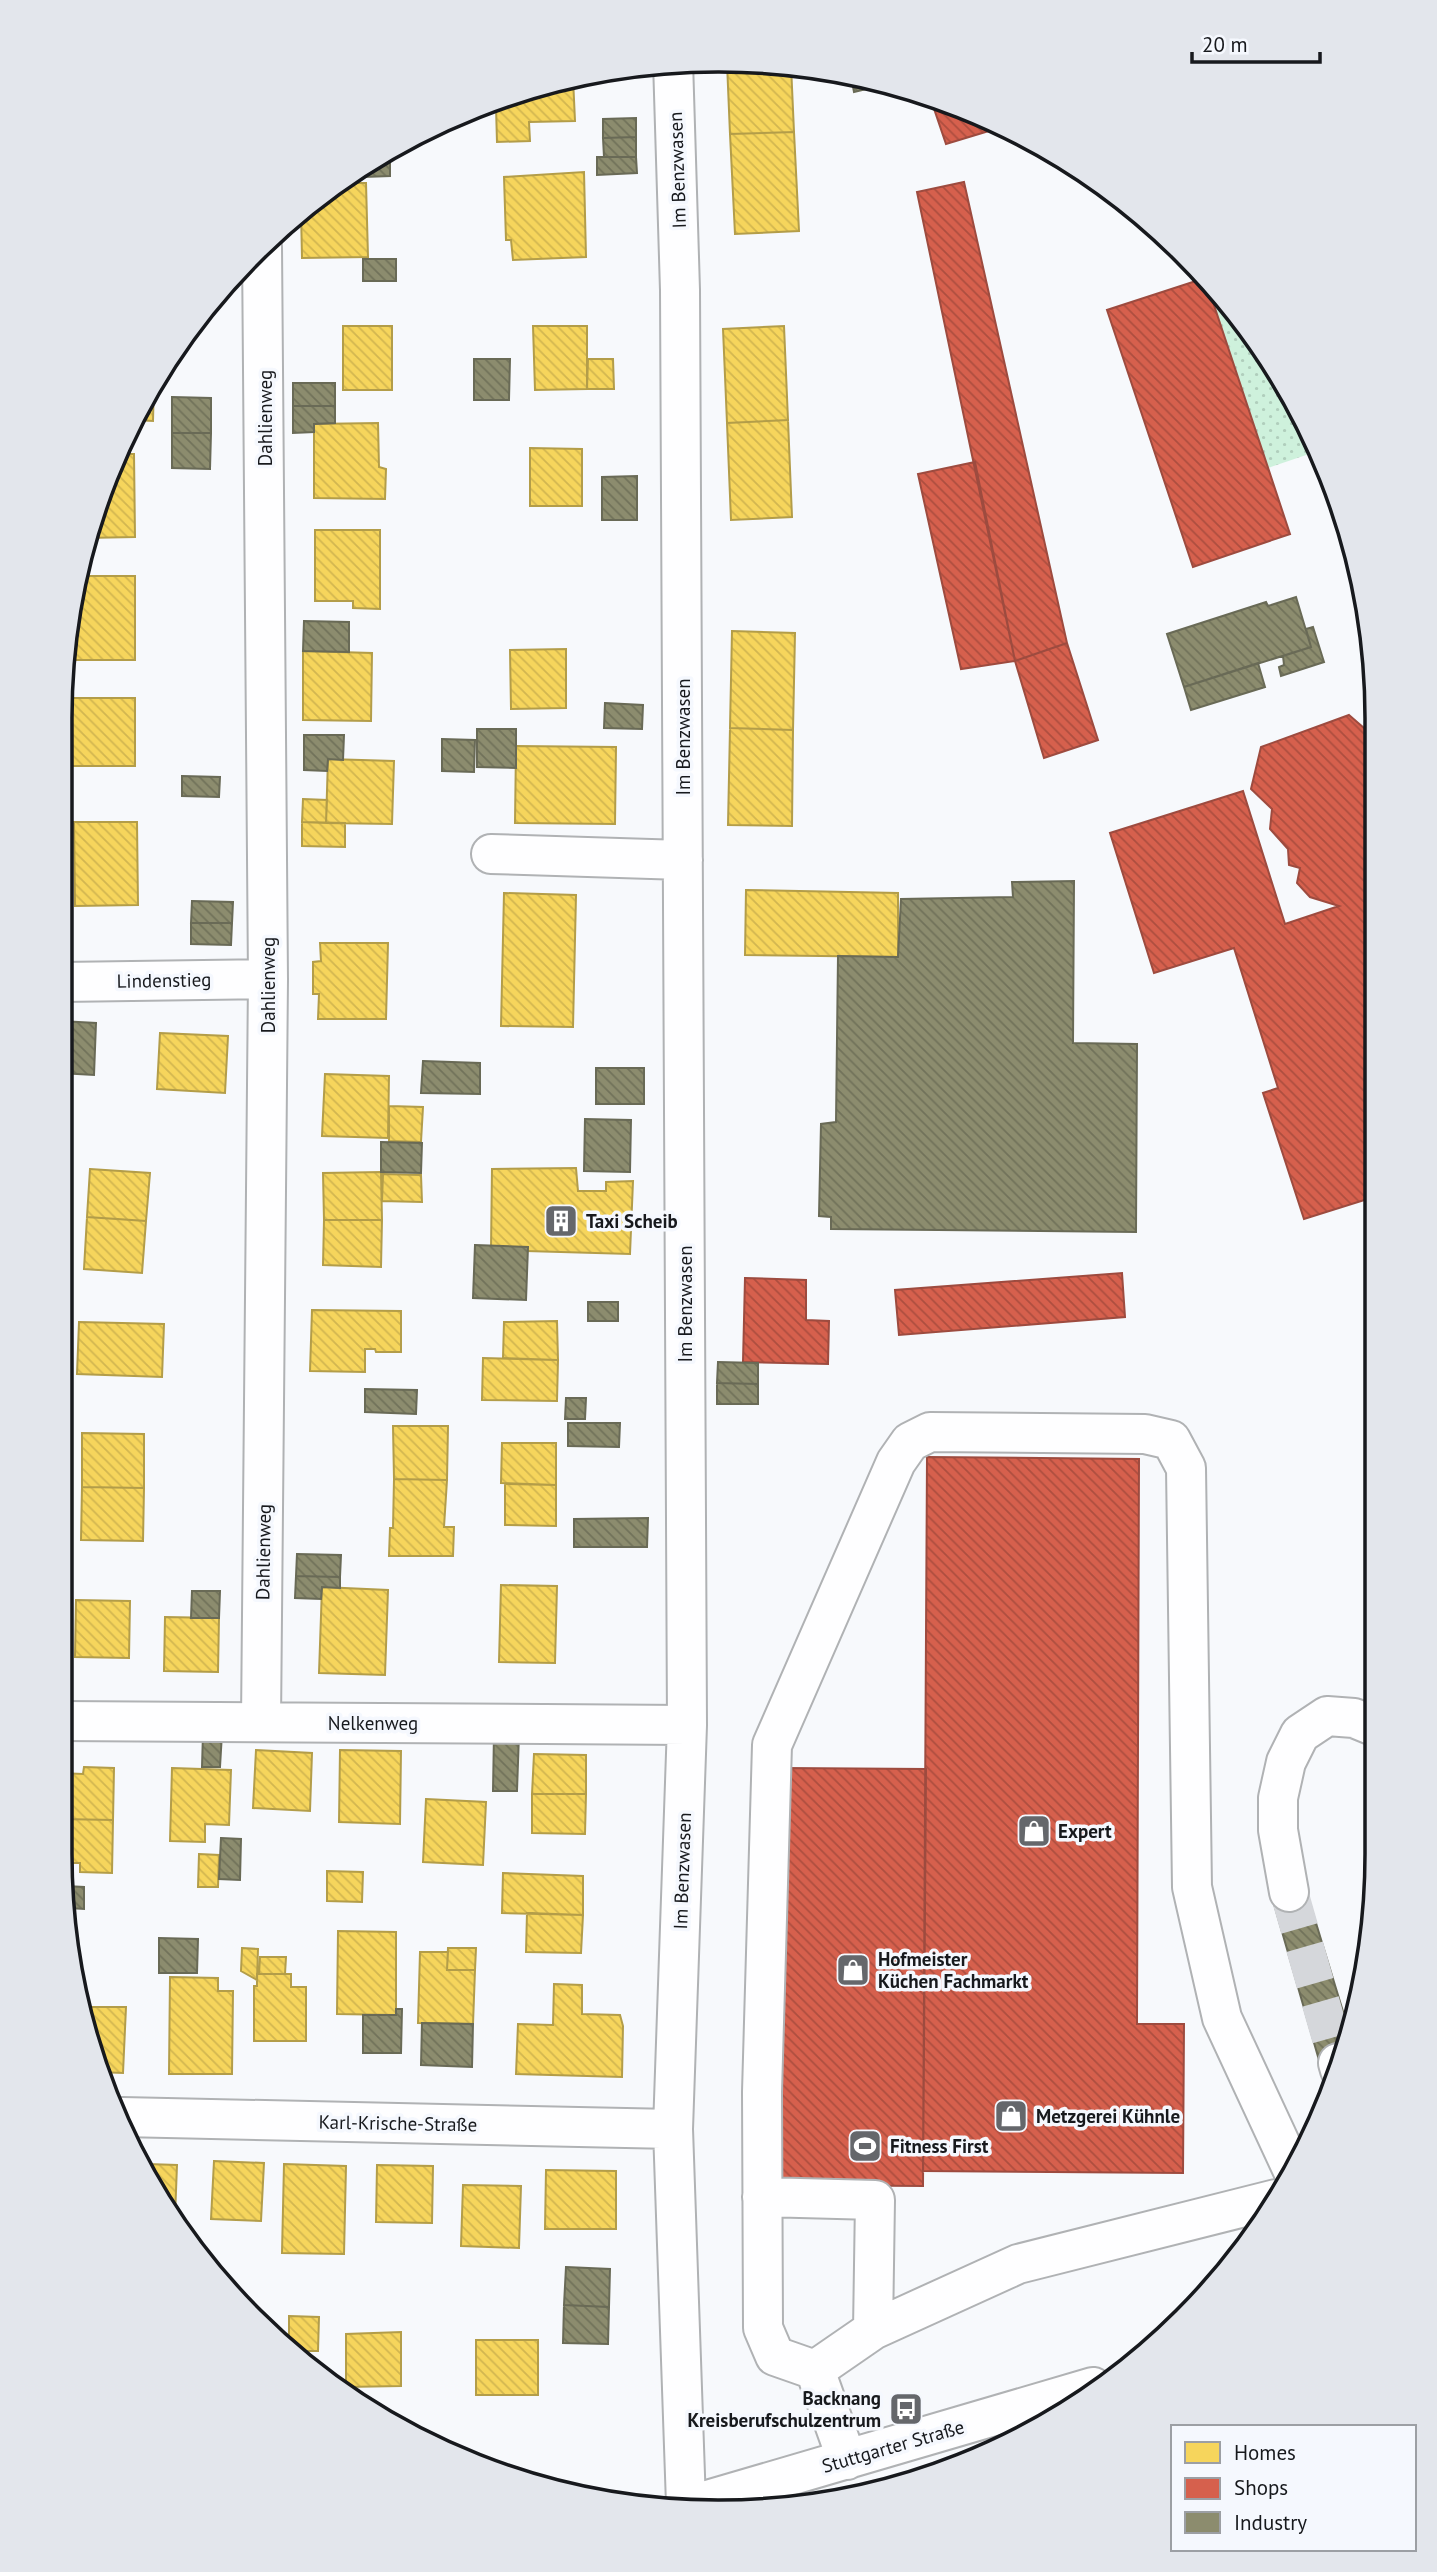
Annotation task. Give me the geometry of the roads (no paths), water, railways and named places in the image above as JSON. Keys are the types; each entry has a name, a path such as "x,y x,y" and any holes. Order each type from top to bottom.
{"street":[{"name":"Im Benzwasen","path":"673,73 681,303 687,1725 673,2129 686,2499"},
{"name":"Dahlienweg","path":"261,1722 268,979 262,260"},
{"path":"491,854 683,860"},
{"name":"Lindenstieg","path":"72,982 268,979"},
{"path":"815,2370 775,2356 763,2328 762,2092 772,1745 896,1462 910,1441 930,1432 1145,1434 1171,1440 1186,1468 1192,1887 1222,2018 1288,2160"},
{"path":"1289,1892 1278,1830 1278,1798 1286,1762 1300,1734 1326,1716 1354,1718 1365,1722"},
{"name":"Nelkenweg","path":"72,1721 687,1725"},
{"name":"Karl-Krische-Straße","path":"128,2117 673,2129"},
{"path":"762,2197 875,2200 873,2330"},
{"path":"815,2370 873,2330 1018,2264 1263,2202"},
{"path":"815,2370 847,2460"},
{"name":"Stuttgarter Straße","path":"709,2500 1077,2392"}],"tunnel":[{"path":"1289,1892 1334,2050"}],"place":[{"name":"Taxi Scheib","path":"561,1221"},
{"name":"Expert","path":"1034,1831"},
{"name":"Hofmeister Küchen Fachmarkt","path":"853,1970"},
{"name":"Metzgerei Kühnle","path":"1011,2116"},
{"name":"Fitness First","path":"865,2146"},
{"name":"Backnang Kreisberufschulzentrum","path":"906,2409"}]}
